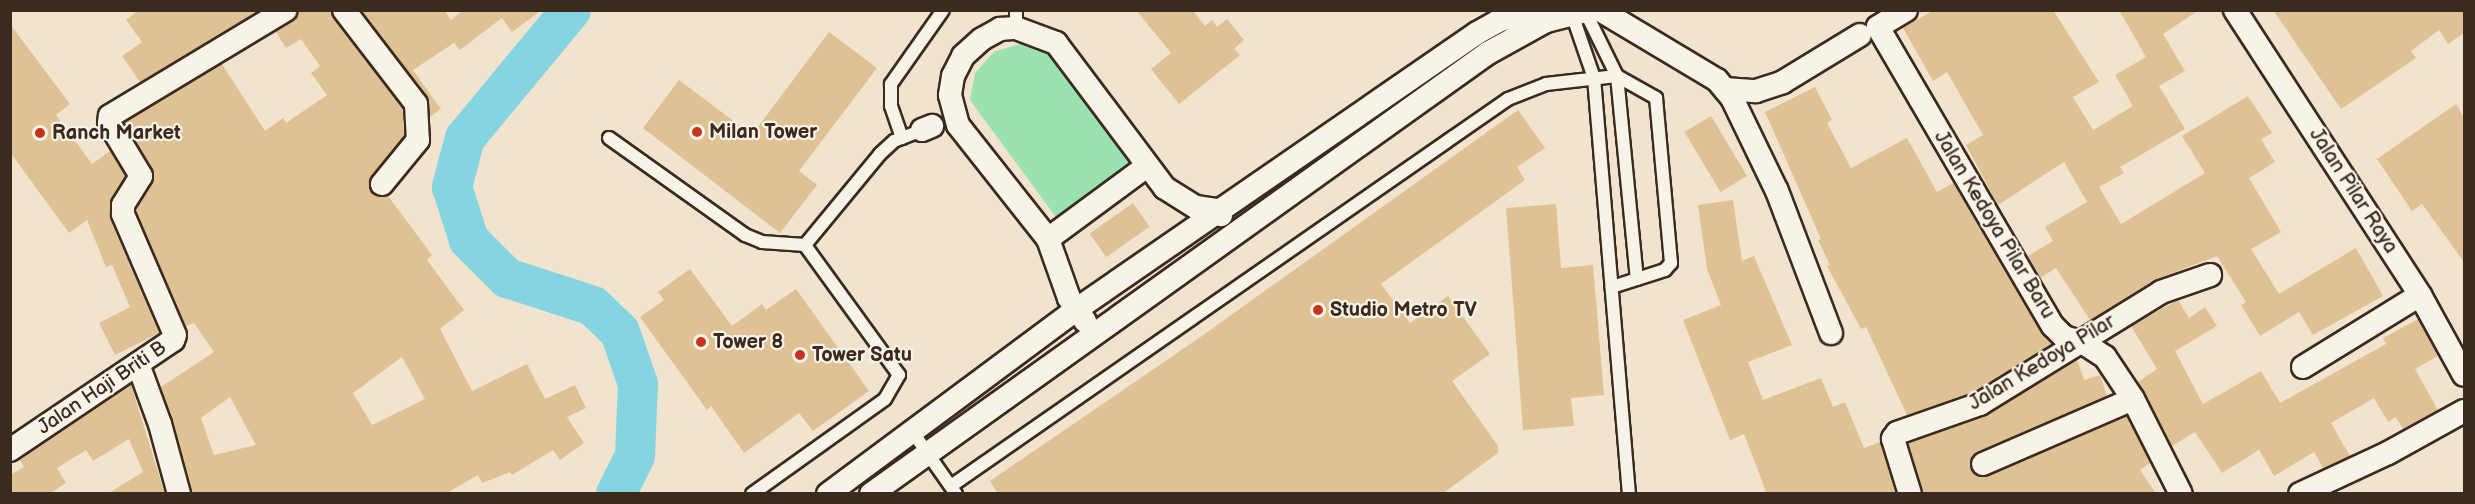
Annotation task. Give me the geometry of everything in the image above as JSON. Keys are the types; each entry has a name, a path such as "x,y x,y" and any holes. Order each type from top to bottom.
{"street":[{"name":"Jalan Haji Briti B","path":"10,450 173,340 176,328 123,214 123,205 141,176 109,123 110,116 286,10"},
{"path":"344,10 416,104 418,140 382,184"},
{"path":"1725,89 1756,91 1782,82 1906,10"},
{"name":"Jalan Pilar Raya","path":"2235,10 2420,295 2464,375"},
{"path":"871,494 1094,331 1488,52 1546,21 1587,13 1697,68 1725,89 1777,191 1831,333"},
{"path":"828,494 1077,309 1477,33 1500,20 1522,15 1546,21"},
{"path":"1094,331 1069,298 1048,239 958,125 950,95 963,56 982,39 1016,19 1056,43 1165,188 1196,207 1218,210 1234,232"},
{"name":"Jalan Kedoya Pilar Baru","path":"1869,31 2049,320 2064,337 2082,342 2105,357 2133,399 2181,494"},
{"path":"1048,239 1147,166"},
{"name":"Jalan Kedoya Pilar","path":"1911,494 1894,436 1980,404 2161,292 2210,275"},
{"path":"2303,367 2420,295"},
{"path":"138,364 179,494"},
{"path":"1983,464 2133,399"},
{"path":"2300,494 2388,453 2464,411"}],"lane":[{"path":"918,131 891,106 891,84 943,10"},
{"path":"1587,13 1617,76 1636,279"},
{"path":"1587,13 1629,494"},
{"path":"912,431 953,490 1508,99 1546,84 1617,76 1652,93 1658,122 1671,263 1665,270 1612,287"},
{"path":"805,245 880,154 918,131 958,125"},
{"path":"609,138 745,235 762,242 805,245"},
{"path":"752,494 885,399 898,375 805,245"}],"green space":[{"path":"1020,44 1047,51 1132,166 1058,220 970,100 975,73 994,52"}],"building":[{"path":"139,10 259,10 140,82 122,56 142,42 126,20"},
{"path":"299,10 331,10 403,109 404,136 372,175 369,188 379,197 388,196 432,255 427,260 464,310 440,329 472,391 527,364 545,399 575,385 586,408 567,417 584,443 560,460 553,450 512,475 510,472 482,483 478,475 445,494 192,494 161,387 214,352 194,323 186,326 136,211 154,175 126,122 222,64 265,131 283,118 286,123 327,95 311,73 320,66 301,39 286,48 276,32 293,21","holes":["402,357 425,399 372,425 353,393","230,397 256,445 214,455 201,418"]},
{"path":"361,10 444,10 451,20 463,10 542,10 512,32 502,18 460,50 454,43 413,70 441,109 430,117 427,96"},
{"path":"1136,10 1192,10 1205,26 1212,20 1217,27 1227,19 1244,40 1234,49 1240,55 1179,104 1151,69 1171,53"},
{"path":"1934,10 2053,10 2099,82 2073,97 2093,130 2133,106 2115,75 2146,57 2119,10 2199,10 2163,34 2185,71 2159,86 2185,129 2120,167 2124,173 2099,187 2121,224 2205,173 2182,136 2248,96 2272,133 2261,139 2275,162 2249,178 2281,232 2251,249 2279,294 2356,248 2383,296 2313,335 2299,312 2260,336 2241,305 2246,302 2217,256 2154,280 2090,320 2056,268 2040,278 2028,256 2053,241 2045,227 2087,202 2064,162 1998,205 1966,145 1983,135 1947,72 1933,81 1903,28"},
{"path":"2273,10 2464,10 2464,33 2448,44 2439,30 2411,51 2416,58 2341,109"},
{"name":"Ranch Market","path":"10,24 70,104 56,115 92,164 110,151 125,176 111,198 110,219 159,333 115,355 99,323 130,307 112,265 106,267 87,220 69,233 10,152"},
{"name":"Milan Tower","path":"829,32 877,68 799,171 817,185 780,233 643,128 679,80 752,135"},
{"path":"1815,87 1832,120 1827,123 1851,168 1907,138 1937,192 1953,183 2041,333 2052,344 1974,392 1907,415 1866,327 1861,329 1827,266 1830,265 1818,240 1821,239 1765,112"},
{"path":"2456,104 2464,118 2464,262 2422,204 2412,211 2377,159"},
{"name":"Studio Metro TV","path":"1518,110 1545,148 1517,167 1525,180 1381,284 1410,323 1448,296 1490,354 1452,381 1498,446 1498,453 1442,494 998,494 990,481 1199,338"},
{"path":"1711,116 1747,176 1720,192 1684,132"},
{"path":"1733,200 1742,261 1754,256 1792,345 1748,362 1763,400 1821,378 1833,407 1845,402 1864,448 1880,442 1896,494 1767,494 1744,434 1730,440 1683,320 1721,305 1707,269 1698,205"},
{"path":"1133,203 1150,227 1106,257 1090,233"},
{"path":"1556,204 1561,268 1593,265 1604,395 1571,398 1574,426 1523,430 1506,208"},
{"path":"690,269 732,326 762,304 766,310 796,289 869,391 813,431 799,413 744,453 711,406 707,410 640,317 664,300 658,292"},
{"path":"2178,300 2189,318 2205,307 2217,326 2175,351 2203,404 2261,371 2280,403 2386,344 2383,338 2418,319 2438,356 2415,369 2438,410 2403,429 2396,417 2388,422 2374,398 2331,423 2350,456 2323,468 2314,452 2274,476 2259,450 2222,473 2195,432 2172,446 2138,382 2157,369 2131,326"},
{"path":"2077,360 2084,380 2100,375 2107,396 1978,452 1970,462 1971,470 1981,477 1988,476 2127,416 2150,463 2140,470 2156,494 1923,494 1908,443 1987,415"},
{"path":"131,385 165,494 107,494 143,472 129,439 93,461 86,450 57,468 66,483 49,494 10,494 10,475 24,467 20,460"}],"waterway":[{"path":"571,10 465,138 452,187 469,240 507,278 593,306 620,332 638,384 635,456 616,494"}],"place":[{"name":"Milan Tower","path":"697,132"},
{"name":"Ranch Market","path":"40,133"},
{"name":"Studio Metro TV","path":"1318,310"},
{"name":"Tower 8","path":"701,342"},
{"name":"Tower Satu","path":"800,355"}]}
